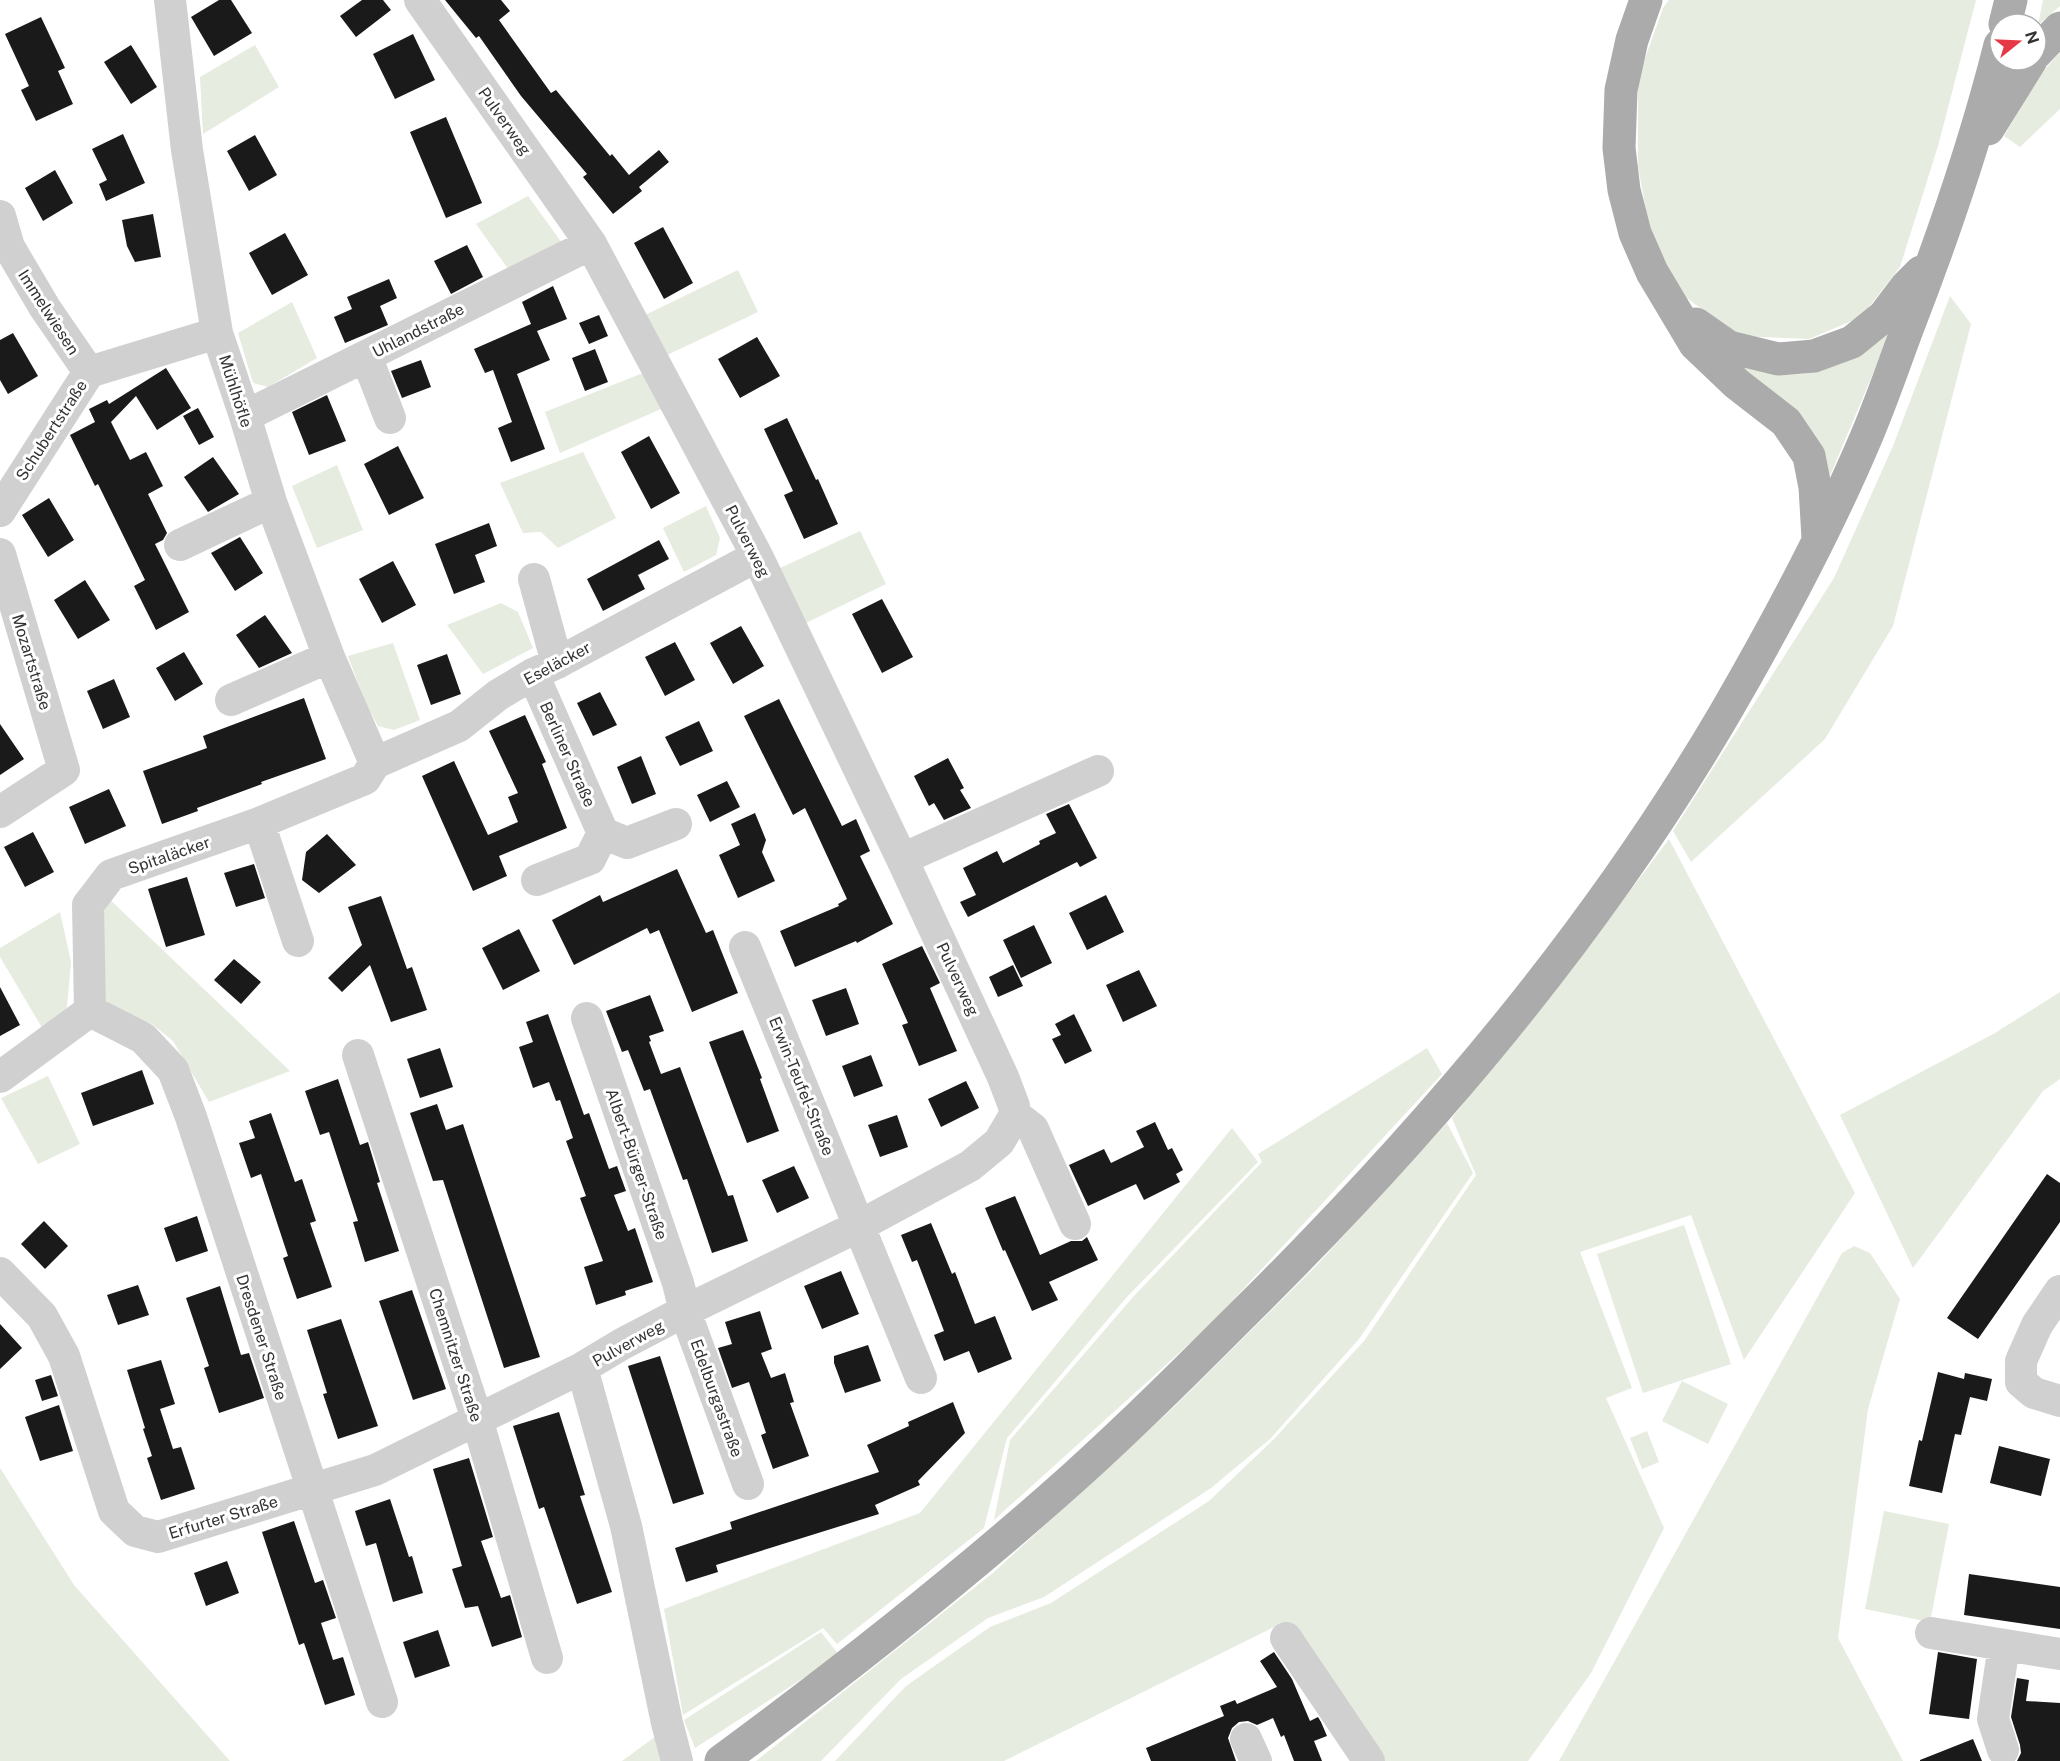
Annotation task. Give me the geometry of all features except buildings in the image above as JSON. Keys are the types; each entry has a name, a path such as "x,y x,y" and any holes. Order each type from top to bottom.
{"main road":[{"path":"1646,0 1632,40 1621,90 1619,148 1624,190 1635,233 1652,272 1695,344 1737,384 1786,422 1809,456 1815,487 1818,539"},
{"path":"2048,40 2060,28"},
{"path":"724,1759 855,1661 979,1560 1074,1477 1167,1390 1326,1232 1480,1060 1577,936 1646,837 1725,713 1782,611 1818,539 1865,440 1935,258 1970,155 1993,72"},
{"path":"1970,155 2023,72"},
{"path":"1674,309 1729,347 1778,358 1814,356 1852,342 1884,316 1906,287 1935,258"}],"street":[{"name":"Mühlhöfle","path":"170,0 187,150 217,333 271,502 370,771"},
{"name":"Pulverweg","path":"420,0 591,244 757,556 902,859 1003,1077 1014,1106 1015,1115 999,1142 970,1166 859,1226 685,1311 582,1368 626,1526 677,1761"},
{"name":"Immelwiesen","path":"0,216 9,247 45,308 89,372"},
{"name":"Uhlandstraße","path":"245,416 591,244"},
{"name":"Schubertstraße","path":"0,511 89,372 217,333"},
{"path":"366,356 390,418"},
{"path":"180,545 271,502"},
{"name":"Mozartstraße","path":"0,554 64,770 0,812"},
{"name":"Eseläcker","path":"370,771 459,726 498,696 545,669 757,556"},
{"name":"Berliner Straße","path":"534,579 545,669 603,833"},
{"path":"231,700 329,657"},
{"name":"Spitaläcker","path":"90,1011 88,905 111,875 259,824 370,771"},
{"path":"902,859 1098,771"},
{"path":"259,824 298,941"},
{"path":"537,880 590,859 603,833 627,843 676,824"},
{"name":"Erwin-Teufel-Straße","path":"745,947 921,1378"},
{"path":"0,1077 90,1011"},
{"name":"Dresdener Straße","path":"90,1011 143,1038 173,1070 195,1128 382,1702"},
{"name":"Albert-Bürger-Straße","path":"587,1018 678,1283 685,1311"},
{"name":"Chemnitzer Straße","path":"358,1055 477,1419 547,1658"},
{"name":"Pulverweg","path":"1015,1115 1033,1129 1075,1224"},
{"name":"Erfurter Straße","path":"0,1273 42,1317 64,1356 114,1511 135,1531 158,1537 375,1470 582,1368"},
{"path":"2060,1291 2037,1325 2021,1361 2021,1382 2034,1393 2060,1401"},
{"name":"Edelburgastraße","path":"685,1311 748,1484"},
{"path":"1932,1633 2060,1654"},
{"path":"1286,1638 1369,1761"},
{"path":"2003,1750 1993,1719 2004,1645"}],"shaded area":[{"path":"1669,0 1976,0 1938,146 1900,267 1861,317 1809,339 1737,336 1683,295 1651,238 1638,166 1638,78 1663,8"},
{"path":"2043,0 2060,0 2060,6 2048,16 2048,12 2041,12"},
{"path":"255,45 279,87 203,134 200,77"},
{"path":"2060,52 2060,109 2020,147 2004,136 2040,75 2043,72 2048,72 2048,66"},
{"path":"528,196 562,243 511,273 476,224"},
{"path":"738,270 758,312 663,357 643,316"},
{"path":"1950,296 1971,324 1893,626 1825,739 1691,862 1673,831 1834,578 1893,446"},
{"path":"292,302 317,358 268,387 253,383 238,333"},
{"path":"1892,328 1827,483 1726,362 1778,373 1808,373 1842,361"},
{"path":"643,373 661,409 560,453 545,412"},
{"path":"583,452 616,518 558,548 541,532 523,533 500,483"},
{"path":"337,465 363,530 317,548 292,486"},
{"path":"706,506 720,538 716,555 684,572 663,528"},
{"path":"860,531 886,584 806,623 778,569"},
{"path":"501,603 518,612 533,648 483,674 447,625"},
{"path":"393,643 420,720 394,730 378,726 366,704 348,656"},
{"path":"1669,839 1855,1193 1744,1360 1691,1215 1580,1252 1632,1388 1606,1398 1664,1528 1591,1673 1528,1761 1375,1761 1278,1625 1004,1761 835,1761 906,1686 990,1627 1051,1603 1209,1501 1274,1439 1364,1341 1476,1175 1452,1118 1591,943"},
{"path":"105,895 290,1071 209,1102 173,1041 152,1024 108,1007 98,988"},
{"path":"60,912 71,962 67,1007 47,1036 0,957 0,948"},
{"path":"2060,992 2060,1079 2043,1091 1913,1268 1840,1115 1995,1033"},
{"path":"1427,1048 1442,1074 1210,1325 994,1520 1010,1440 1133,1297 1262,1162 1258,1154"},
{"path":"48,1076 80,1144 38,1164 1,1098"},
{"path":"1447,1123 1473,1173 1359,1339 1270,1439 1211,1488 1044,1597 988,1618 901,1679 821,1761 756,1761 994,1572 1174,1407 1316,1266"},
{"path":"1232,1128 1258,1162 1126,1298 1007,1438 984,1528 837,1644 823,1628 683,1715 664,1609 920,1513"},
{"path":"1684,1225 1731,1364 1643,1393 1597,1254"},
{"path":"1854,1246 1870,1253 1900,1299 1868,1409 1838,1638 1903,1761 1559,1761 1842,1253"},
{"path":"1682,1381 1728,1404 1708,1444 1662,1421"},
{"path":"1647,1431 1659,1462 1642,1469 1630,1438"},
{"path":"0,1468 74,1585 230,1761 0,1761"},
{"path":"1884,1511 1949,1524 1930,1622 1865,1609"},
{"path":"821,1632 839,1655 695,1748 684,1720"},
{"path":"663,1731 671,1761 622,1761"}]}
